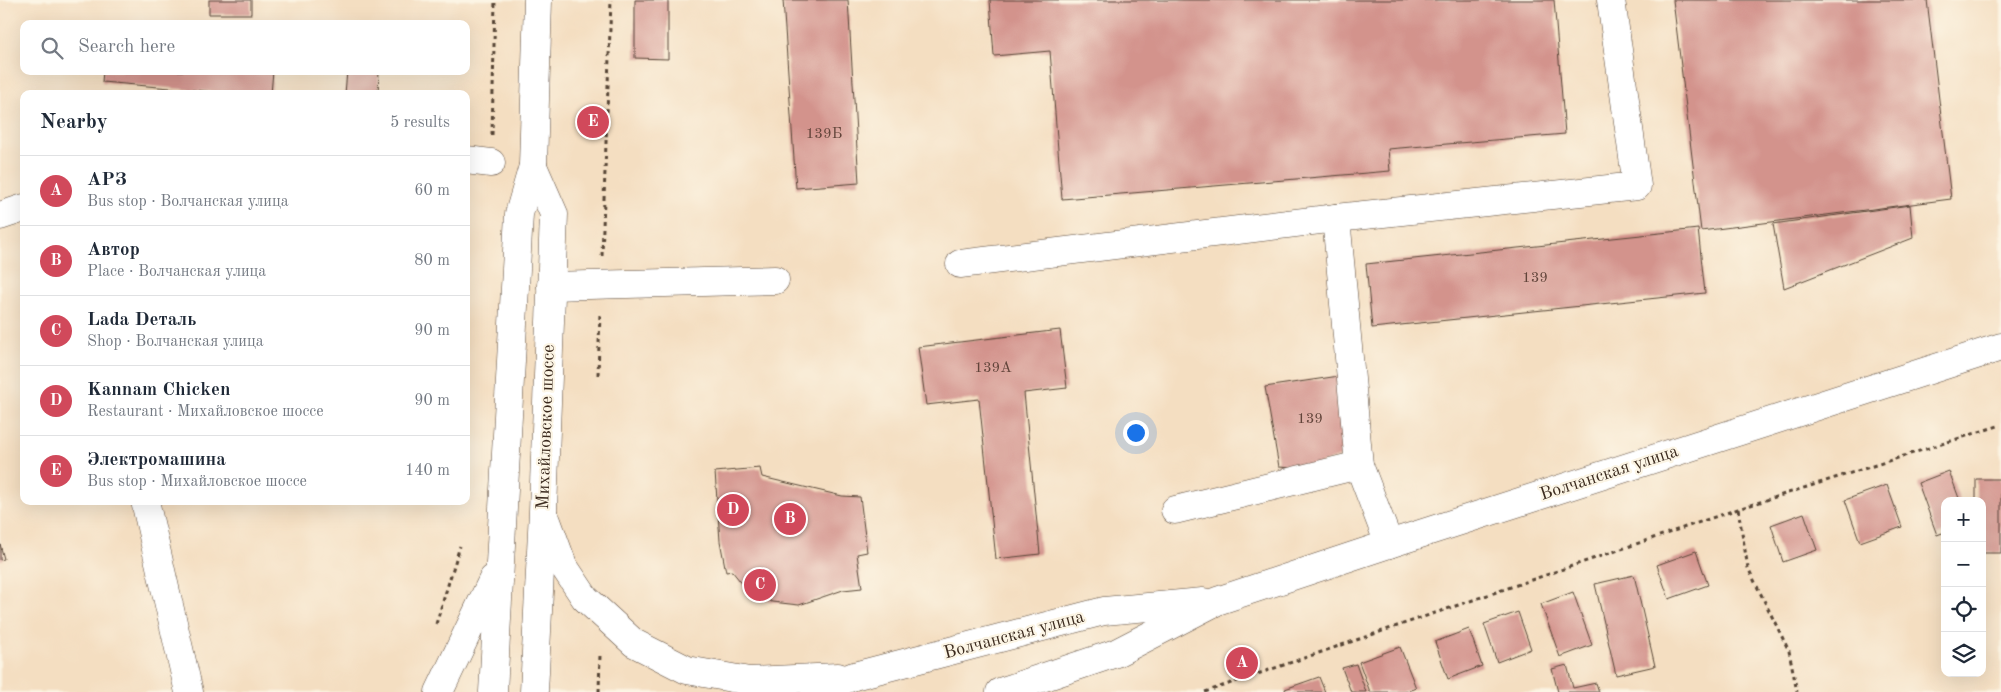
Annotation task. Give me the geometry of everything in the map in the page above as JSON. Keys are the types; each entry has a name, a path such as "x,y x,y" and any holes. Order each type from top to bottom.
{"main road":[{"name":"Михайловское шоссе","path":"493,692 498,569 519,214 533,166 538,0"},
{"path":"960,264 1336,218 1637,186 1611,0"},
{"name":"Михайловское шоссе","path":"533,166 554,214 534,692"},
{"path":"0,216 20,209"},
{"path":"1336,218 1359,465 1390,544"},
{"path":"551,286 775,280"},
{"name":"Волчанская улица","path":"1000,692 1116,653 1217,601 2001,347"},
{"path":"1175,510 1359,465"},
{"path":"146,505 189,692"},
{"path":"543,511 563,564 585,598 634,643 687,670 749,681 854,676"},
{"path":"439,692 498,569"},
{"name":"Волчанская улица","path":"815,692 854,676 1104,611 1217,601"}],"path":[{"path":"479,161 495,0"},
{"path":"598,374 611,0"},
{"path":"1205,692 1738,509 2001,425"},
{"path":"1738,509 1748,568 1789,651 1797,692"},
{"path":"435,627 460,546"},
{"path":"599,692 600,654"}],"building":[{"path":"209,0 251,0 251,14 209,14"},
{"path":"635,0 668,0 668,59 635,58"},
{"path":"783,0 848,0 859,183 796,188"},
{"path":"990,0 1554,0 1565,134 1388,149 1390,171 1062,199 1050,51 994,56"},
{"path":"1673,0 1927,0 1951,199 1701,231"},
{"path":"103,75 273,75 271,90 193,90 102,82"},
{"path":"347,75 379,75 378,90 345,90"},
{"path":"1910,205 1913,238 1784,288 1773,224"},
{"path":"1698,229 1705,293 1372,328 1366,264"},
{"path":"1060,330 1067,388 1024,393 1040,554 996,559 979,399 926,405 918,347"},
{"path":"1346,375 1352,452 1307,469 1279,467 1265,387"},
{"path":"760,468 762,477 842,496 860,497 867,552 857,554 862,588 843,590 799,605 772,602 748,591 732,571 726,572 720,541 715,472"},
{"path":"1949,471 1959,497 1941,497 1941,534 1937,535 1918,483"},
{"path":"1976,479 2001,479 2001,553 1986,553 1986,497 1976,497"},
{"path":"1887,485 1902,527 1860,542 1845,500"},
{"path":"1804,513 1817,550 1783,562 1771,525"},
{"path":"0,544 4,559 0,560"},
{"path":"1696,551 1708,585 1669,599 1657,565"},
{"path":"1634,575 1655,666 1616,675 1595,584"},
{"path":"1573,592 1592,645 1560,657 1541,604"},
{"path":"1518,612 1531,649 1497,662 1484,624"},
{"path":"1469,629 1482,666 1448,679 1435,642"},
{"path":"1400,647 1416,688 1405,692 1370,692 1359,662"},
{"path":"1356,664 1366,692 1351,692 1342,668"},
{"path":"1567,665 1573,688 1596,683 1599,692 1558,692 1552,669"},
{"path":"1319,677 1325,692 1286,692 1285,689"}],"place":[{"name":"Электромашина","path":"593,122"},
{"name":"Kannam Chicken","path":"733,510"},
{"name":"Автор","path":"790,519"},
{"name":"Lada Dеталь","path":"760,585"},
{"name":"АРЗ","path":"1242,663"}]}
